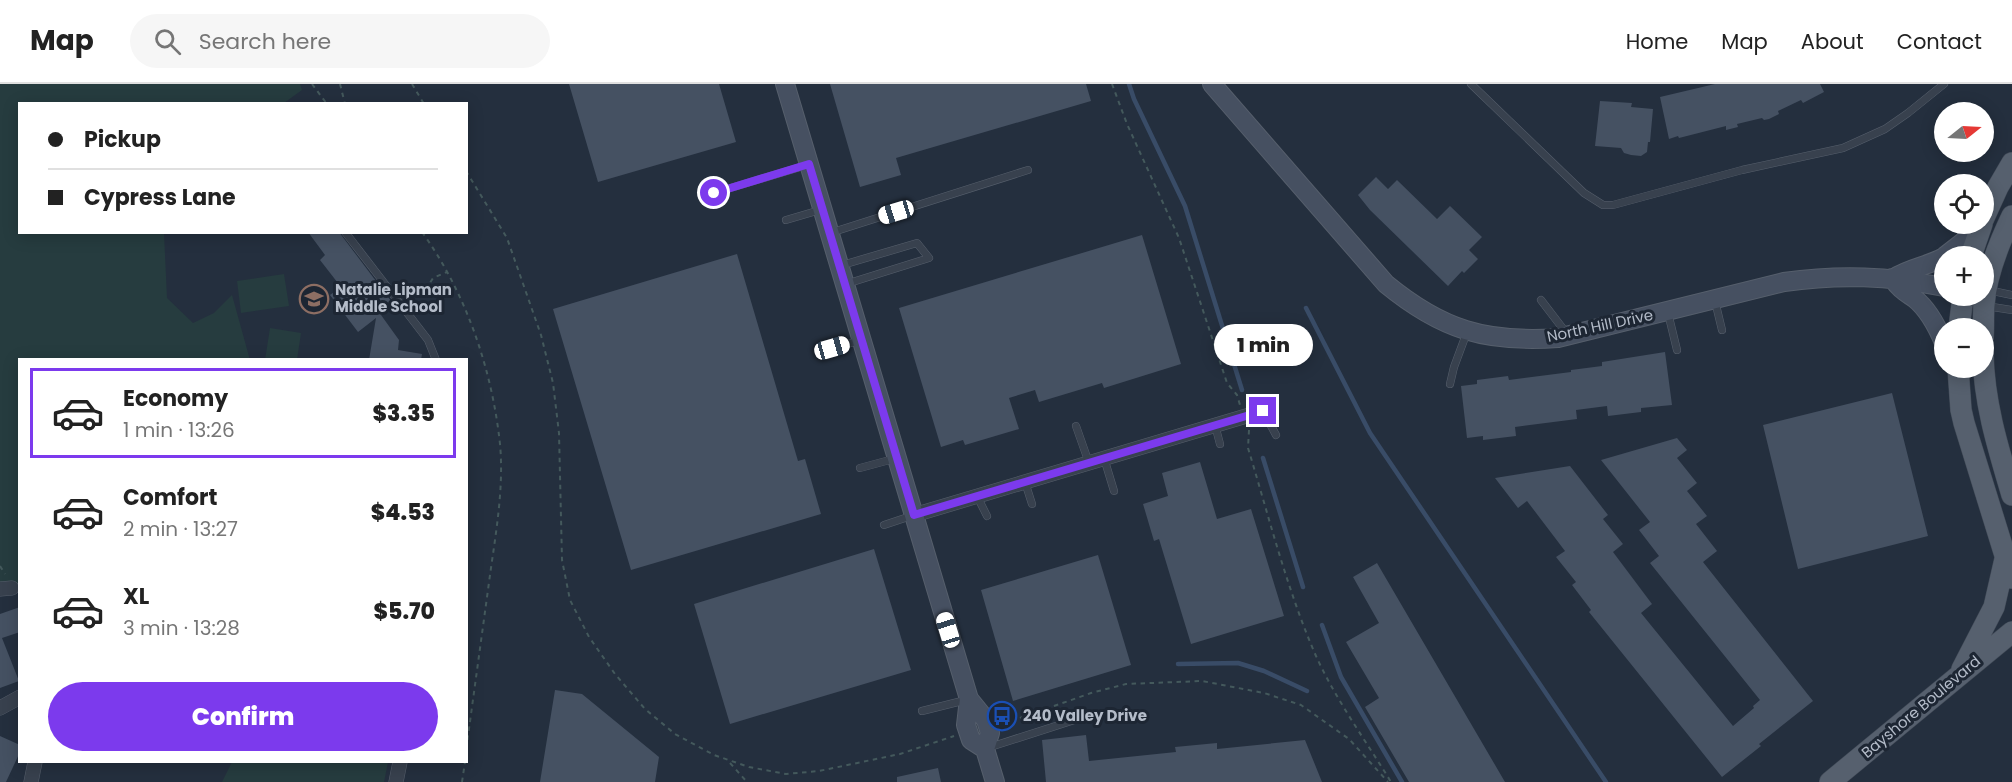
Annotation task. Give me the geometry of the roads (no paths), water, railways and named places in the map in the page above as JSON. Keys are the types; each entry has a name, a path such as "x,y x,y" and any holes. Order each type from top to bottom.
{"main road":[{"path":"1994,197 2012,163"},
{"path":"1994,260 2012,216"},
{"path":"1958,378 1964,423 2012,579"},
{"path":"1984,378 1990,417 2012,495"},
{"path":"1959,676 1994,607 2005,558"},
{"name":"Bayshore Boulevard","path":"1830,782 2012,632"}],"street":[{"path":"785,84 969,699 986,720 990,733 985,749 995,782"},
{"name":"North Hill Drive","path":"1212,84 1386,284 1437,320 1467,332 1498,338 1529,340 1558,338 1714,298 1817,277 1892,278 1934,285"},
{"path":"1958,246 1970,234"},
{"path":"1934,262 1892,278 1902,292 1913,298 1931,316 1934,322"},
{"path":"914,515 1263,411"},
{"path":"0,708 18,698"},
{"path":"31,782 35,763"},
{"path":"396,782 400,763"}],"lane":[{"path":"1471,84 1584,193 1603,205 1613,205 1743,170 1843,148 1885,129 1944,84"},
{"path":"714,193 809,164"},
{"path":"830,233 1028,170"},
{"path":"786,220 822,209"},
{"path":"347,234 428,340 435,358"},
{"path":"840,266 917,243 929,258 845,284"},
{"path":"1994,295 2012,295"},
{"path":"1714,298 1722,330"},
{"path":"1541,300 1567,334"},
{"path":"1994,301 2012,310"},
{"path":"1667,311 1677,350"},
{"path":"1450,384 1467,332"},
{"path":"832,348 862,340"},
{"path":"1263,411 1276,435"},
{"path":"1215,425 1220,444"},
{"path":"1076,426 1089,463"},
{"path":"860,468 897,458"},
{"path":"1104,458 1114,491"},
{"path":"1025,482 1032,504"},
{"path":"977,496 987,516"},
{"path":"884,525 914,515"},
{"path":"922,711 969,699"},
{"path":"985,749 1090,715"}],"waterway":[{"path":"1129,84 1185,206 1242,390"},
{"path":"1306,308 1370,433 1606,782"},
{"path":"1263,458 1303,587"},
{"path":"1322,625 1341,677 1402,782"},
{"path":"1178,664 1238,663 1264,671 1307,691"}],"place":[{"name":"Natalie Lipman Middle School","path":"314,299"},
{"name":"240 Valley Drive","path":"1002,716"}]}
